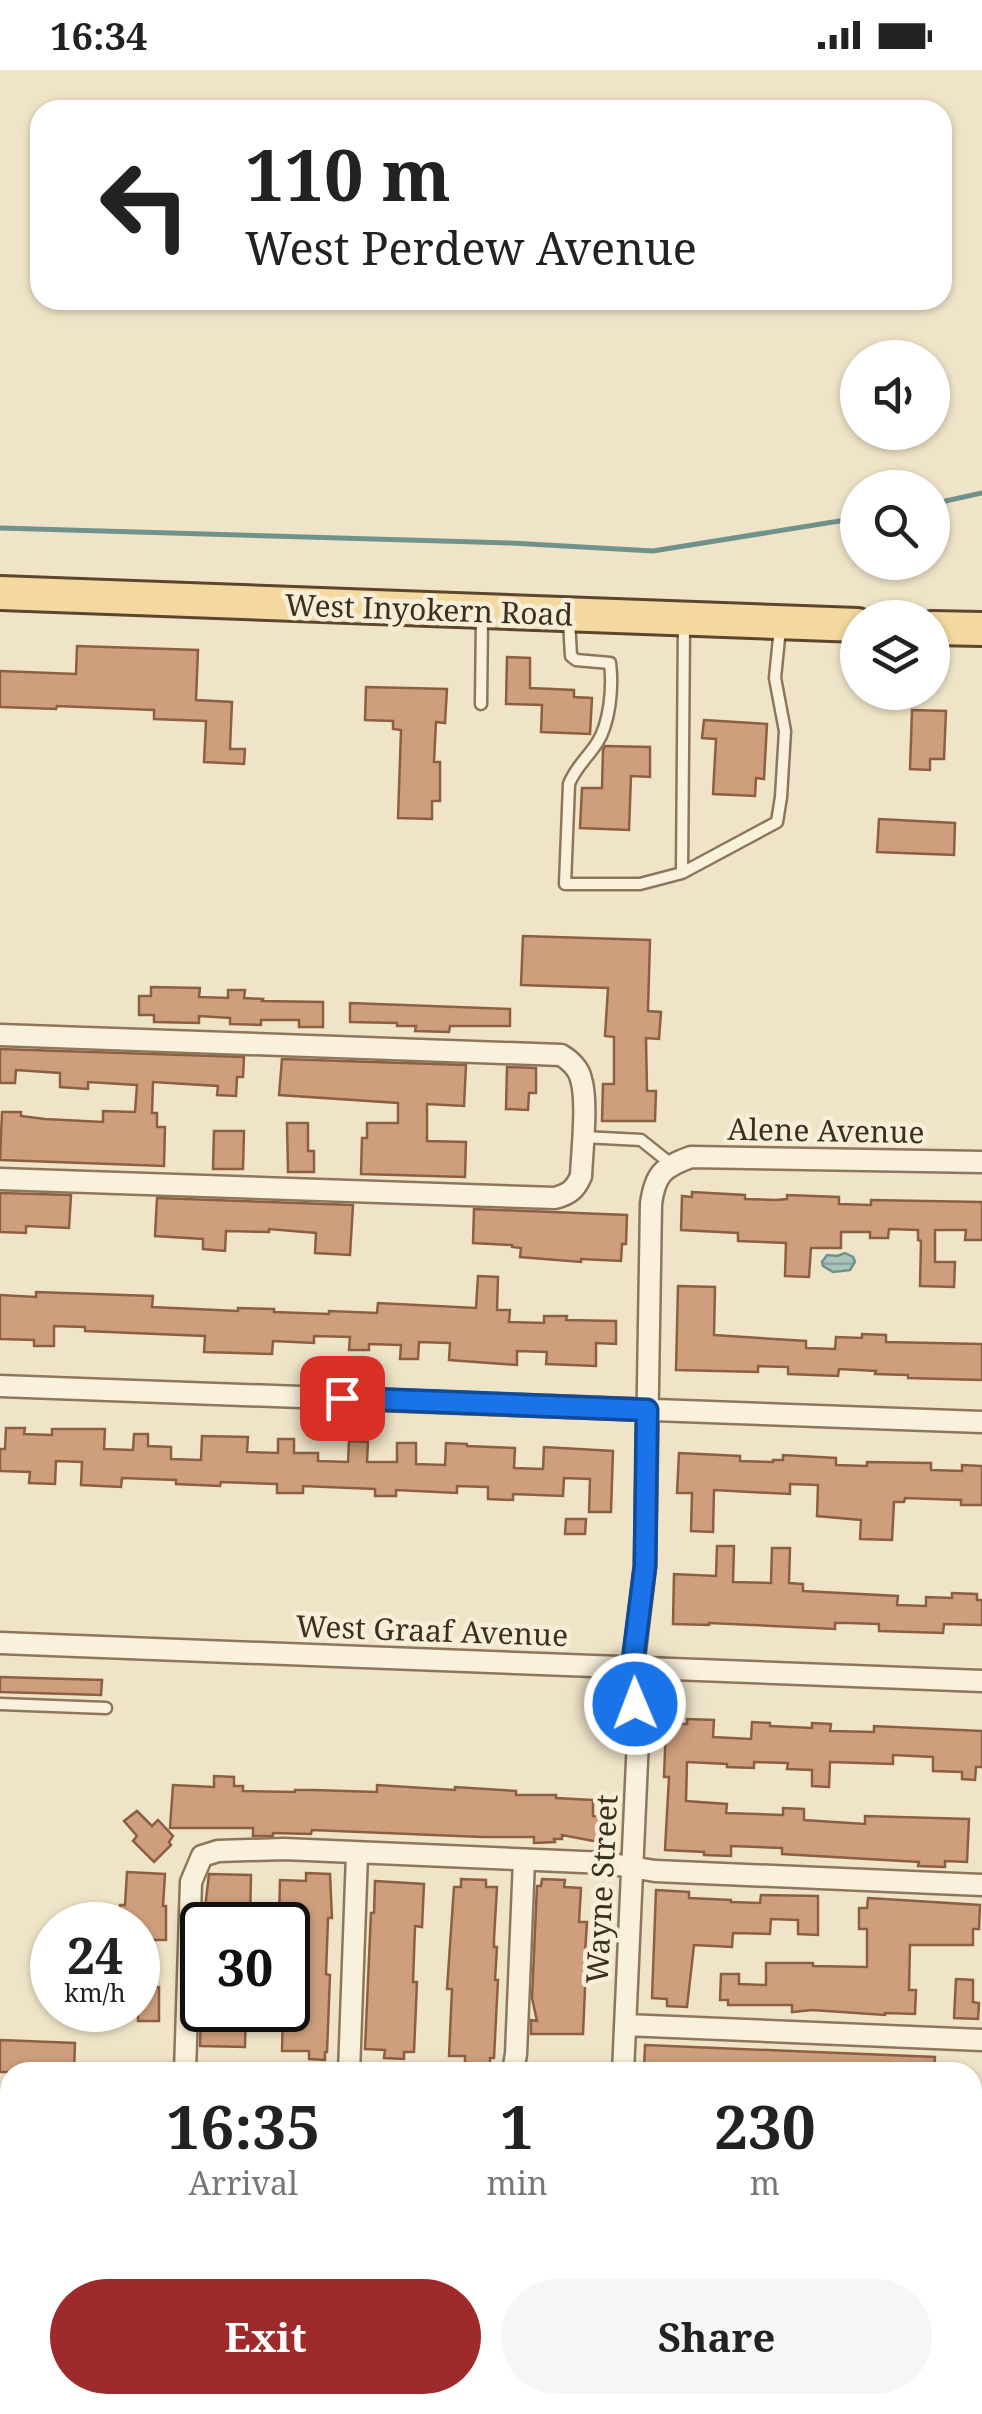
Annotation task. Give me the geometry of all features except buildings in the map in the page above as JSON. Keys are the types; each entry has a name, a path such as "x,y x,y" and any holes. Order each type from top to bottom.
{"main road":[{"name":"West Inyokern Road","path":"0,593 840,624"},
{"path":"950,628 982,629"}],"street":[{"path":"0,1035 562,1055 581,1076 582,1137 581,1176 576,1188 554,1198 0,1179"},
{"name":"Alene Avenue","path":"671,1164 691,1158 982,1162"},
{"name":"Wayne Street","path":"624,2062 638,1740 632,1668 645,1566 651,1204 657,1178 671,1164"},
{"path":"0,1386 982,1422"},
{"name":"West Graaf Avenue","path":"0,1643 982,1681"},
{"path":"185,2062 191,1882 202,1856 218,1851 606,1863 655,1871 982,1885"},
{"path":"349,2062 357,1854"},
{"path":"515,2062 524,1860"},
{"path":"625,2024 982,2040"}],"lane":[{"path":"480,704 482,611"},
{"path":"568,614 571,656 576,660 605,662 611,670 602,734 569,784 566,884 640,884 682,873 777,822 785,731 776,678 780,622"},
{"path":"682,873 684,618"},
{"path":"582,1137 641,1140 671,1164"},
{"path":"0,1704 106,1708"}],"water":[{"path":"845,1253 855,1262 850,1270 833,1272 823,1266 827,1255"}],"waterway":[{"path":"950,500 982,493"},
{"path":"0,528 653,551 840,521"}],"route":[{"path":"342,1398 647,1410 645,1566 632,1668 635,1704"}]}
